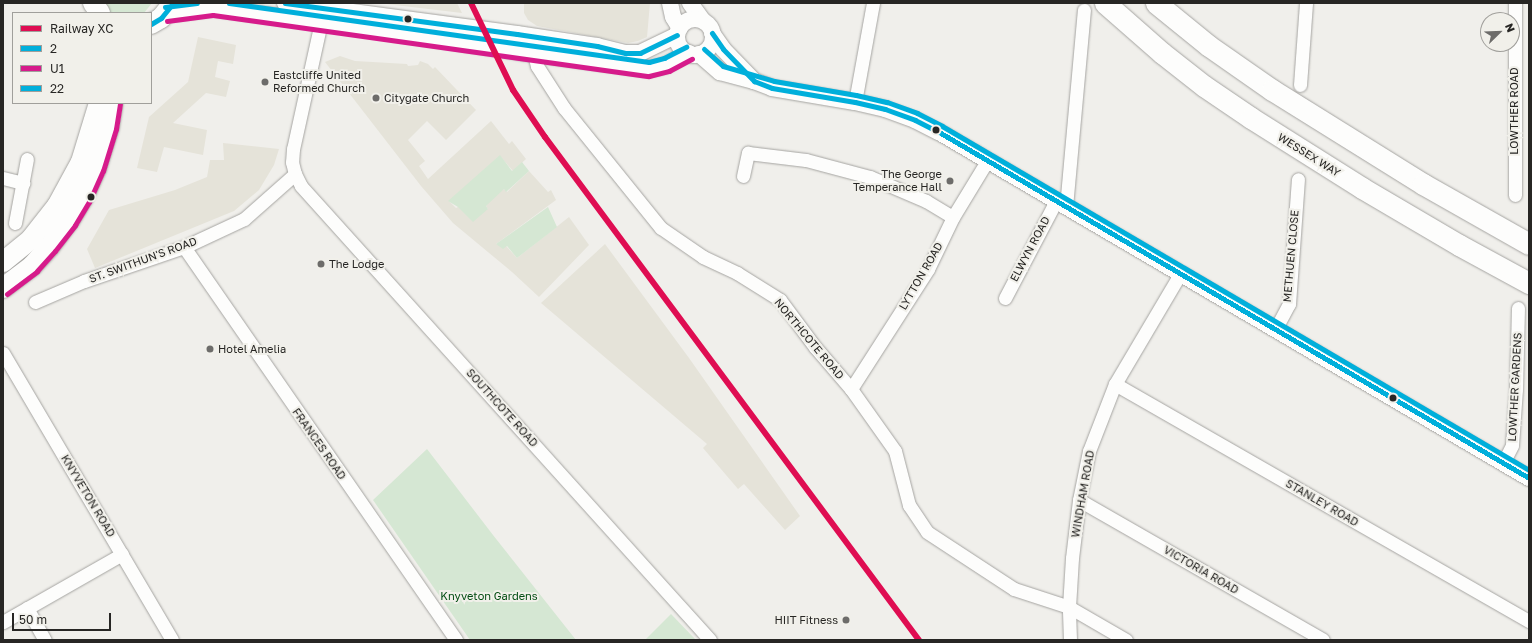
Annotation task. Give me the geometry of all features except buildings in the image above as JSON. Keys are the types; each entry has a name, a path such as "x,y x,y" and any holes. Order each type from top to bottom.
{"highway":[{"name":"WESSEX WAY","path":"1105,3 1138,34 1192,76 1251,118 1459,245 1529,282"},
{"path":"1156,3 1210,46 1266,86 1423,184 1529,244"}],"main road":[{"path":"93,3 99,12"},
{"path":"3,262 31,239 57,206 81,162 99,104"},
{"path":"3,288 32,266 41,256 69,221 83,198 96,168 108,127 113,104"}],"street":[{"path":"159,19 213,8 321,22 530,57 650,68 666,65 694,54 708,48 711,44 707,27 698,19 687,20 678,31 640,53 626,53 596,46 517,34 285,3"},
{"path":"670,3 678,31 680,46 720,72 754,80 772,88 855,102 885,109 914,120 1061,204 1529,478"},
{"path":"690,3 723,49 754,80"},
{"path":"855,102 873,3"},
{"path":"1300,85 1306,3"},
{"name":"LOWTHER ROAD","path":"1515,3 1515,195"},
{"path":"1061,204 1084,10"},
{"path":"295,174 292,162 293,149 321,22"},
{"name":"NORTHCOTE ROAD","path":"530,57 564,108 661,228 703,257 738,273 780,300 815,347 851,389 895,451 909,505 926,532 1014,589 1069,607 1126,640"},
{"path":"743,176 748,153 806,160 870,177 926,201 953,217"},
{"path":"15,223 27,159"},
{"name":"LYTTON ROAD","path":"851,389 928,269 953,217 987,161"},
{"name":"ST. SWITHUN'S ROAD","path":"35,302 84,281 184,247 244,219 295,174"},
{"name":"SOUTHCOTE ROAD","path":"295,174 301,186 710,640"},
{"path":"3,178 23,183"},
{"name":"METHUEN CLOSE","path":"1275,330 1289,304 1298,179"},
{"name":"ELWYN ROAD","path":"1005,298 1061,204"},
{"name":"FRANCES ROAD","path":"184,247 456,640"},
{"name":"WINDHAM ROAD","path":"1070,640 1069,607 1072,558 1079,500 1089,451 1115,384 1180,274"},
{"name":"LOWTHER GARDENS","path":"1503,463 1512,445 1516,389 1518,308"},
{"name":"KNYVETON ROAD","path":"3,353 172,640"},
{"name":"STANLEY ROAD","path":"1115,384 1529,622"},
{"name":"VICTORIA ROAD","path":"1079,500 1323,640"},
{"path":"3,622 122,554"},
{"path":"27,608 45,640"}],"shaded area":[{"path":"378,3 457,3 462,13"},
{"path":"524,3 650,3 647,37 628,43 537,26 528,20 524,13"},
{"path":"198,37 236,45 233,64 218,61 215,77 230,81 226,97 206,93 173,123 207,130 203,155 164,147 157,172 137,168 149,117 188,82"},
{"path":"340,56 355,61 407,64 408,66 418,65 420,61 428,64 433,69 435,67 476,110 446,140 427,121 408,140 425,161 419,166 428,179 491,121 509,144 512,141 526,159 513,171 500,156 449,201 456,208 488,209 486,206 491,198 504,189 507,192 529,171 548,192 551,190 556,200 496,244 506,246 517,258 569,217 589,245 539,297 512,272 453,223 421,186 325,62"},
{"path":"223,143 279,149 274,165 259,190 234,211 95,268 87,249 109,210 175,190 207,177 210,160 224,160"},
{"path":"605,244 689,358 800,516 785,530 744,484 738,489 703,448 707,444 541,303"}],"green space":[{"path":"96,3 152,3 145,12 104,12"},
{"path":"500,155 512,171 522,162 529,171 506,192 504,189 486,206 488,209 473,222 458,207 448,201"},
{"path":"548,207 557,227 517,258 507,246 503,249 496,244"},
{"name":"Knyveton Gardens","path":"427,449 576,640 470,640 373,500"},
{"path":"671,614 696,640 645,640"}],"rail line":[{"name":"XC","path":"471,3 513,90 545,137 919,640"}],"transit line":[{"name":"2","path":"152,23 161,18 173,3"},
{"name":"22","path":"165,7 197,3"},
{"name":"22","path":"229,3 649,62 664,58 686,47"},
{"name":"2","path":"285,3 517,34 597,46 626,53 640,53 677,35"},
{"name":"U1","path":"167,21 213,15 649,76 669,71 692,59"},
{"name":"2","path":"712,33 723,49 754,81 772,88 855,102 885,109 915,120 939,132 1529,478"},
{"name":"22","path":"704,49 723,66 774,81 856,95 887,102 917,113 942,126 1529,470"},
{"name":"U1","path":"7,294 37,271 55,251 75,225 89,202 103,171 116,129 120,104"}],"place":[{"name":"Eastcliffe United Reformed Church","path":"265,82"},
{"name":"Citygate Church","path":"376,98"},
{"name":"The George Temperance Hall","path":"950,181"},
{"name":"The Lodge","path":"321,264"},
{"name":"Hotel Amelia","path":"210,349"},
{"name":"HIIT Fitness","path":"846,620"}]}
